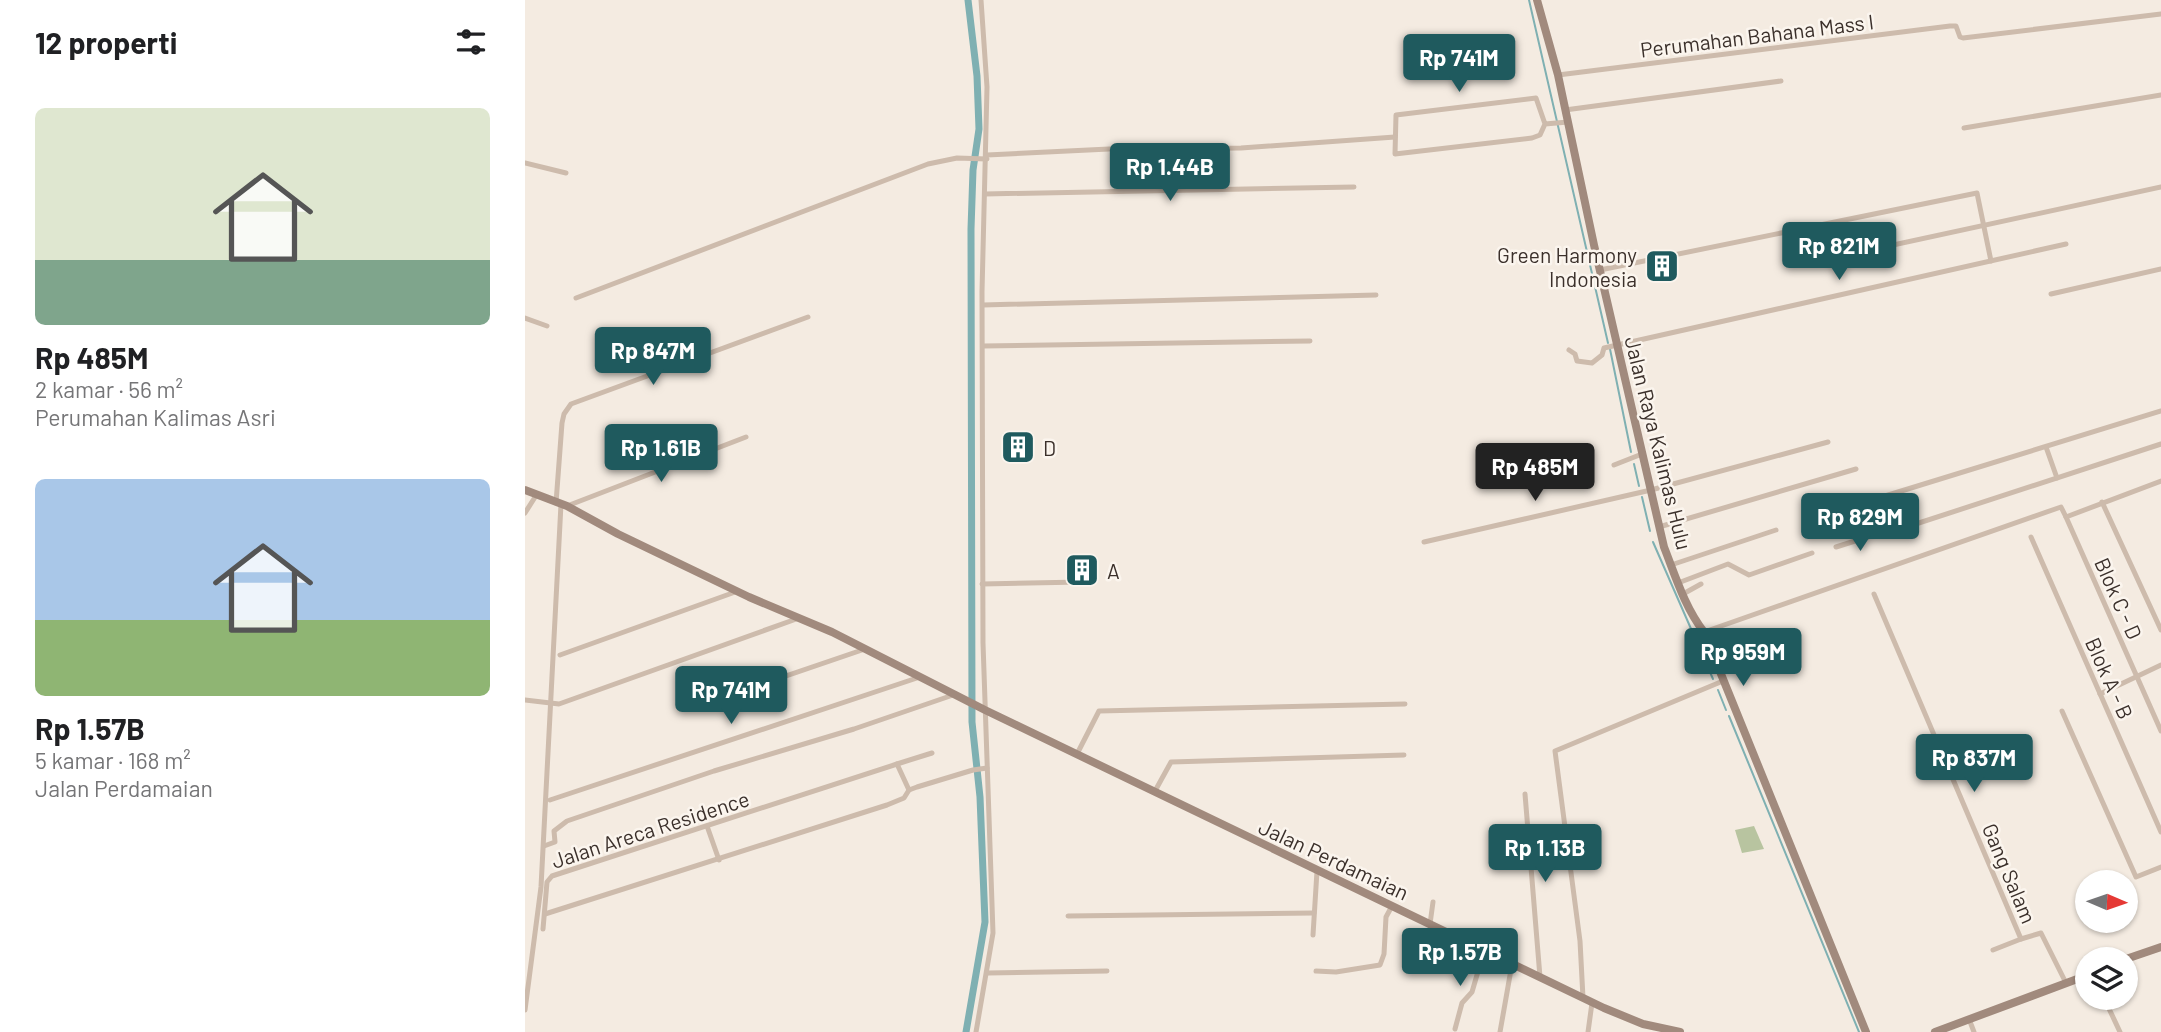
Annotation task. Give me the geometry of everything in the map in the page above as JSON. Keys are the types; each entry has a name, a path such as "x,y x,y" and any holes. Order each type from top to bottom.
{"street":[{"path":"975,1032 988,973 993,914 987,768 981,707 987,76 981,0"},
{"name":"Jalan Raya Kalimas Hulu","path":"1537,0 1558,75 1565,110 1561,122 1600,270 1612,347 1671,565 1697,623 1704,632 1773,798 1865,1032"},
{"name":"Perumahan Bahana Mass I","path":"1558,75 1955,25 1963,38 2161,14"},
{"path":"1565,110 1781,81"},
{"path":"1964,128 2161,95"},
{"path":"1536,98 1545,124 1540,135 1532,138 1395,154 1397,115 1536,98"},
{"path":"1545,124 1561,122"},
{"path":"576,298 928,164 1109,149 1241,148 1395,137"},
{"path":"525,163 566,173"},
{"path":"985,194 1354,187"},
{"path":"1847,255 2161,187"},
{"path":"1600,270 1977,192 1991,261"},
{"path":"1569,351 1575,354 1577,361 1592,363 1612,347 2066,244"},
{"path":"2051,294 2161,269"},
{"path":"983,305 1377,295"},
{"path":"525,1010 544,846 562,504 564,414 572,404 808,317"},
{"path":"525,318 547,326"},
{"path":"983,346 1310,341"},
{"path":"1877,534 1870,505 1872,500 2161,412"},
{"path":"562,504 746,437"},
{"path":"1424,542 1651,490 1828,442"},
{"path":"1836,547 1877,534 1882,535 2161,444"},
{"path":"2046,447 2057,478"},
{"path":"1614,465 1642,454"},
{"path":"1659,527 1856,469"},
{"path":"1704,632 2061,507 2066,516 2161,481"},
{"name":"Jalan Perdamaian","path":"525,490 562,504 738,592 865,649 1592,1003 1643,1024 1680,1032"},
{"path":"525,513 535,496"},
{"path":"2102,502 2161,631"},
{"name":"Blok C - D","path":"2066,516 2161,731"},
{"path":"1671,565 1776,530"},
{"name":"Blok A - B","path":"2031,537 2161,832"},
{"path":"1678,583 1728,564 1746,574 1753,574 1812,553"},
{"path":"982,584 1082,582"},
{"path":"1683,594 1700,584"},
{"path":"560,655 738,592"},
{"name":"Gang Salam","path":"1874,594 2021,939 2041,933 2066,983"},
{"path":"525,700 559,704 799,618"},
{"path":"733,694 865,649"},
{"path":"2100,694 2161,664"},
{"path":"550,800 920,677"},
{"path":"1583,998 1580,941 1555,751 1723,681"},
{"path":"544,846 555,842 554,831 567,821 956,694"},
{"path":"1077,754 1099,710 1405,704"},
{"path":"2062,711 2136,877 2161,867"},
{"name":"Jalan Areca Residence","path":"545,914 549,877 932,753"},
{"path":"1155,791 1171,762 1404,755"},
{"path":"897,764 909,790"},
{"path":"543,929 545,914 887,805 904,798 909,790 987,768"},
{"path":"1525,794 1540,977"},
{"path":"707,826 719,860"},
{"path":"1313,934 1317,871"},
{"path":"1430,924 1433,902"},
{"path":"1316,971 1336,972 1380,965 1384,954 1386,917 1392,906"},
{"path":"1068,916 1314,913"},
{"path":"1993,950 2021,939"},
{"path":"2138,955 2161,947"},
{"path":"1455,1028 1462,1003 1472,992 1484,951"},
{"path":"1500,1032 1512,964"},
{"path":"988,973 1107,971"},
{"path":"1935,1032 2075,980"},
{"path":"1588,1032 1592,1003"},
{"path":"2110,1010 2120,1032"},
{"path":"1969,1019 1974,1032"}],"green space":[{"path":"1754,826 1764,849 1742,853 1735,830"}],"waterway":[{"path":"966,1032 985,922 980,797 972,722 971,229 973,170 979,129 977,76 968,0"},
{"path":"1529,0 1608,343"},
{"path":"1610,349 1631,452"},
{"path":"1634,464 1639,486"},
{"path":"1642,497 1650,531"},
{"path":"1653,542 1713,679"},
{"path":"1718,690 1726,710"},
{"path":"1729,716 1859,1032"}],"place":[{"name":"Green Harmony Indonesia","path":"1662,266"},
{"name":"D","path":"1018,447"},
{"name":"A","path":"1082,570"}]}
